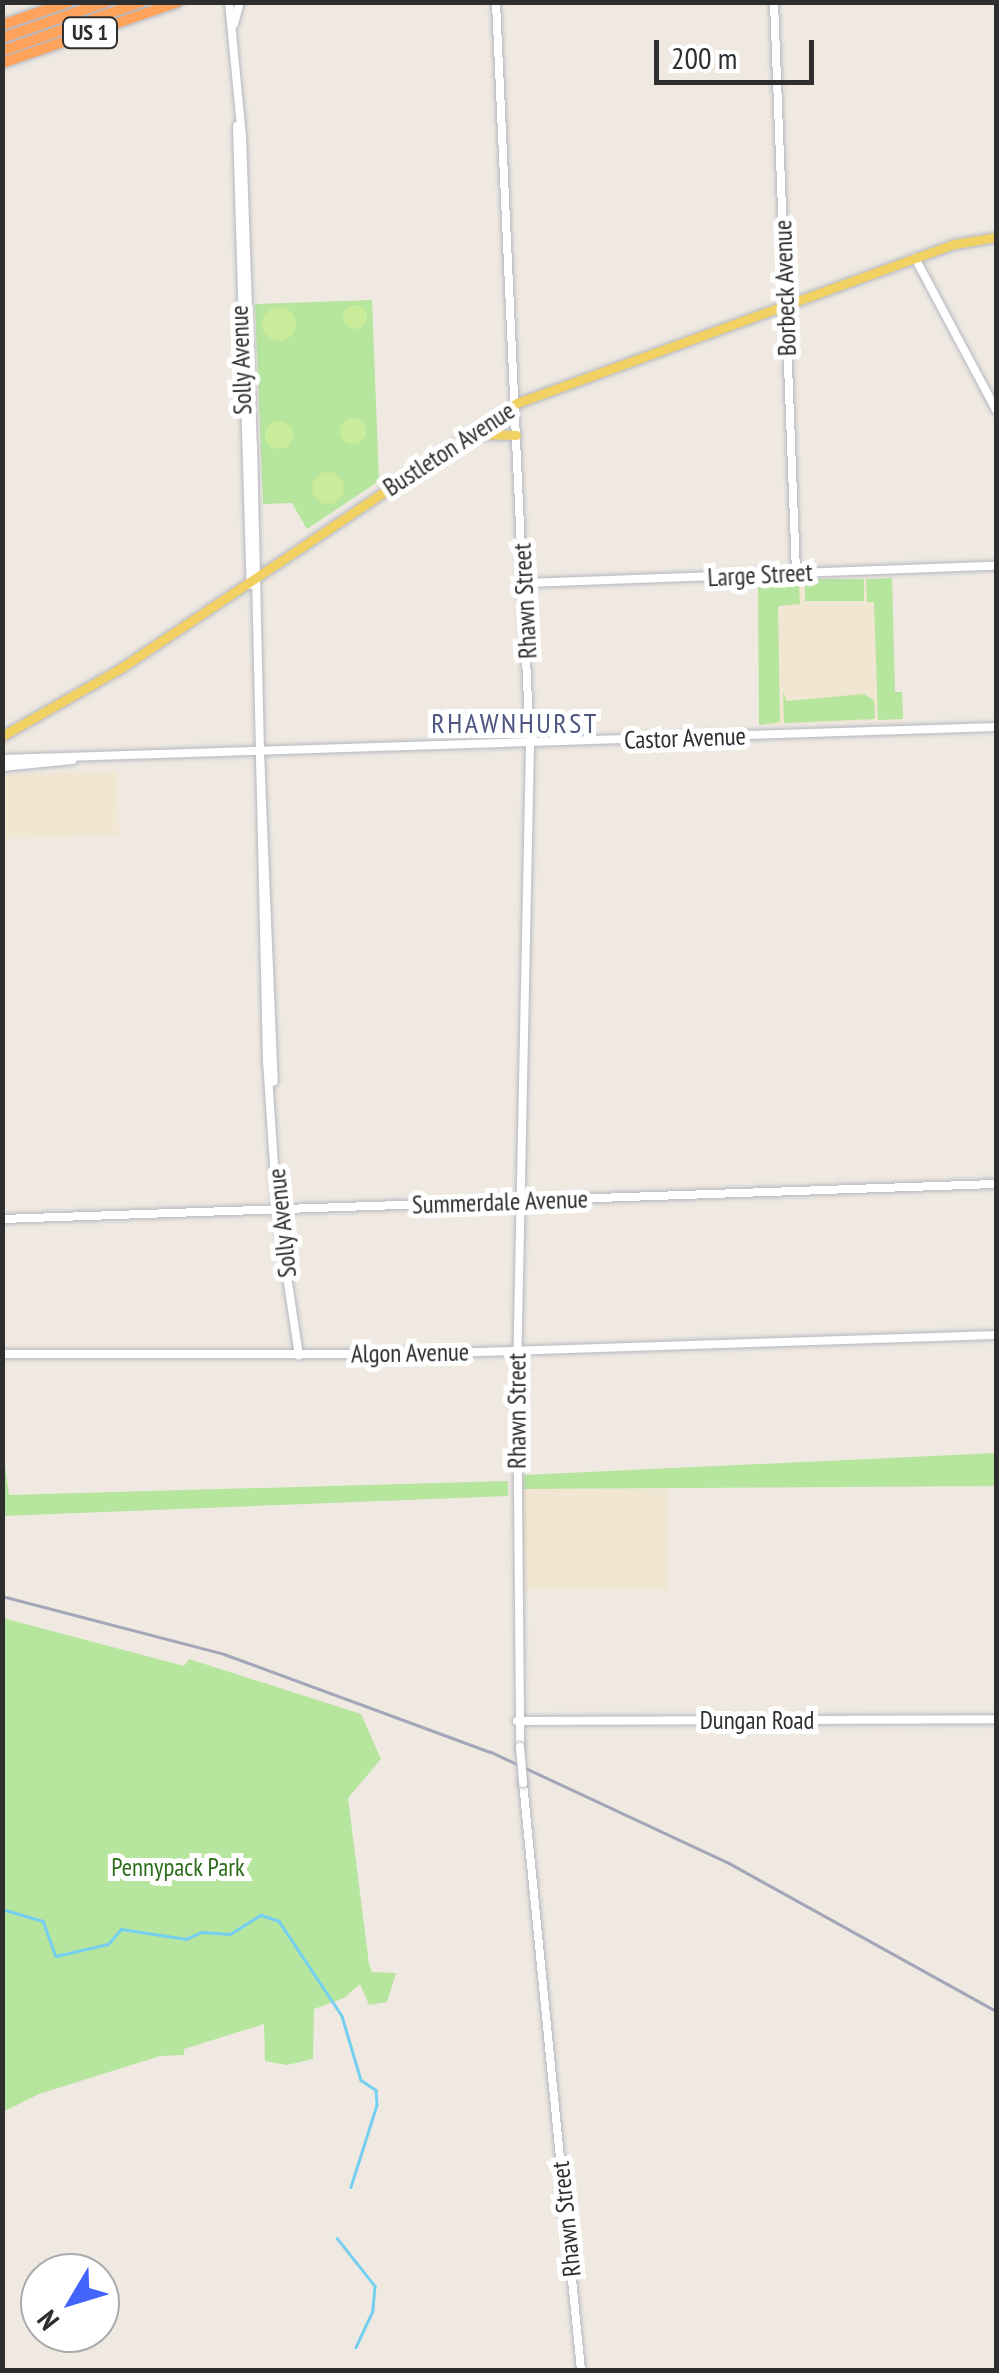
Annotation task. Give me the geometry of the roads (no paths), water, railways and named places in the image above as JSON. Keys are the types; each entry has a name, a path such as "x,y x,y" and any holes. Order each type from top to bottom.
{"highway":[{"name":"US 1","path":"2,26 69,2"},
{"name":"US 1","path":"2,38 106,2"},
{"name":"US 1","path":"2,51 142,2"},
{"name":"US 1","path":"2,63 178,2"}],"main road":[{"name":"Bustleton Avenue","path":"2,736 254,578 516,403 785,309 915,258 996,237"},
{"path":"469,434 516,435"}],"street":[{"name":"Solly Avenue","path":"229,2 234,24 278,1210 299,1355"},
{"name":"Solly Avenue","path":"234,24 240,2"},
{"name":"Rhawn Street","path":"496,2 530,744 517,1350 518,1721 581,2370"},
{"name":"Borbeck Avenue","path":"774,2 796,573"},
{"path":"915,258 996,410"},
{"name":"Rhawn Street","path":"516,403 518,449"},
{"name":"Large Street","path":"524,583 996,566"},
{"name":"Castor Avenue","path":"2,758 73,760 996,727"},
{"name":"Castor Avenue","path":"2,767 73,760"},
{"name":"Summerdale Avenue","path":"2,1220 996,1184"},
{"name":"Algon Avenue","path":"2,1354 299,1355 996,1335"},
{"name":"Dungan Road","path":"518,1721 996,1719"}],"waterway":[{"path":"2,1909 43,1921 56,1956 108,1944 121,1929 186,1939 201,1932 230,1934 261,1915 279,1921 342,2016 361,2080 376,2090 377,2105 351,2187"},
{"path":"337,2238 375,2286 373,2311 356,2347"}],"railway":[{"path":"2,1596 224,1654 491,1752 729,1863 996,2011"}],"district":[{"name":"RHAWNHURST","path":"515,723"}],"park label":[{"name":"Pennypack Park","path":"178,1867"}]}
